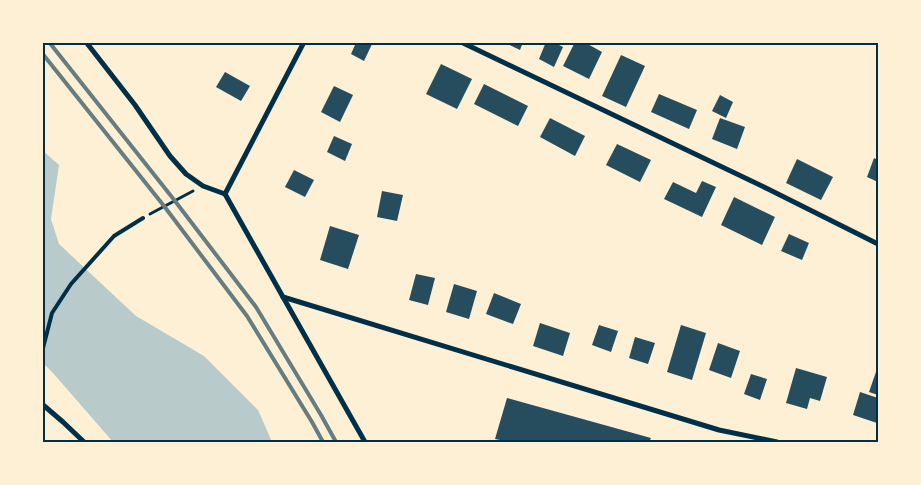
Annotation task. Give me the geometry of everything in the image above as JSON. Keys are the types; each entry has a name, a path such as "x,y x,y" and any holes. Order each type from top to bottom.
{"street":[{"path":"86,42 135,105 170,156 186,174 203,186 225,194 365,442"},
{"path":"225,194 304,42"},
{"path":"461,42 768,189 878,244"},
{"path":"283,297 719,430 778,442"},
{"path":"42,404 84,442"}],"lane":[{"path":"42,352 52,314 71,284 114,236 143,218"}],"path":[{"path":"143,218 203,186"}],"shaded area":[{"path":"42,150 59,165 51,219 59,244 136,316 204,356 258,410 272,442 113,442 43,363"}],"building":[{"path":"351,42 373,42 364,61 351,54 355,45"},
{"path":"503,42 523,42 520,50"},
{"path":"546,42 553,42 563,47 554,67 539,59"},
{"path":"575,42 584,42 602,52 589,79 563,66"},
{"path":"621,55 645,66 626,107 602,96"},
{"path":"441,64 472,79 457,109 426,94"},
{"path":"225,72 250,86 241,101 216,87"},
{"path":"484,84 528,106 518,126 474,104"},
{"path":"334,86 353,95 340,122 321,112"},
{"path":"659,94 697,110 689,129 651,112"},
{"path":"720,95 733,102 726,118 712,111"},
{"path":"550,118 585,136 575,156 540,137"},
{"path":"720,118 745,127 737,149 712,139"},
{"path":"334,136 352,144 345,161 327,152"},
{"path":"617,144 651,160 640,182 606,165"},
{"path":"874,158 878,160 878,182 867,177"},
{"path":"797,159 833,177 821,200 786,183"},
{"path":"294,170 314,180 305,197 285,187"},
{"path":"702,181 716,187 702,217 664,199 673,182 696,193"},
{"path":"382,191 403,195 397,221 377,217"},
{"path":"734,197 775,217 762,245 721,225"},
{"path":"330,226 359,235 348,269 320,260"},
{"path":"789,234 809,243 802,260 781,251"},
{"path":"416,274 435,278 428,305 409,300"},
{"path":"454,284 477,291 469,319 446,312"},
{"path":"494,293 521,304 513,324 486,314"},
{"path":"540,323 570,333 563,356 533,346"},
{"path":"599,325 618,331 611,352 592,345"},
{"path":"681,325 706,333 692,380 667,372"},
{"path":"635,337 655,343 648,364 629,358"},
{"path":"718,343 740,351 731,378 709,370"},
{"path":"878,366 878,395 869,392"},
{"path":"796,368 827,377 820,401 810,398 807,409 786,403"},
{"path":"751,374 767,379 760,400 744,394"},
{"path":"860,392 878,398 877,423 853,415"},
{"path":"507,398 651,438 649,442 510,442 495,439"}],"railway":[{"path":"49,42 256,307 336,442"},
{"path":"42,53 164,206 247,316 323,442"}]}
